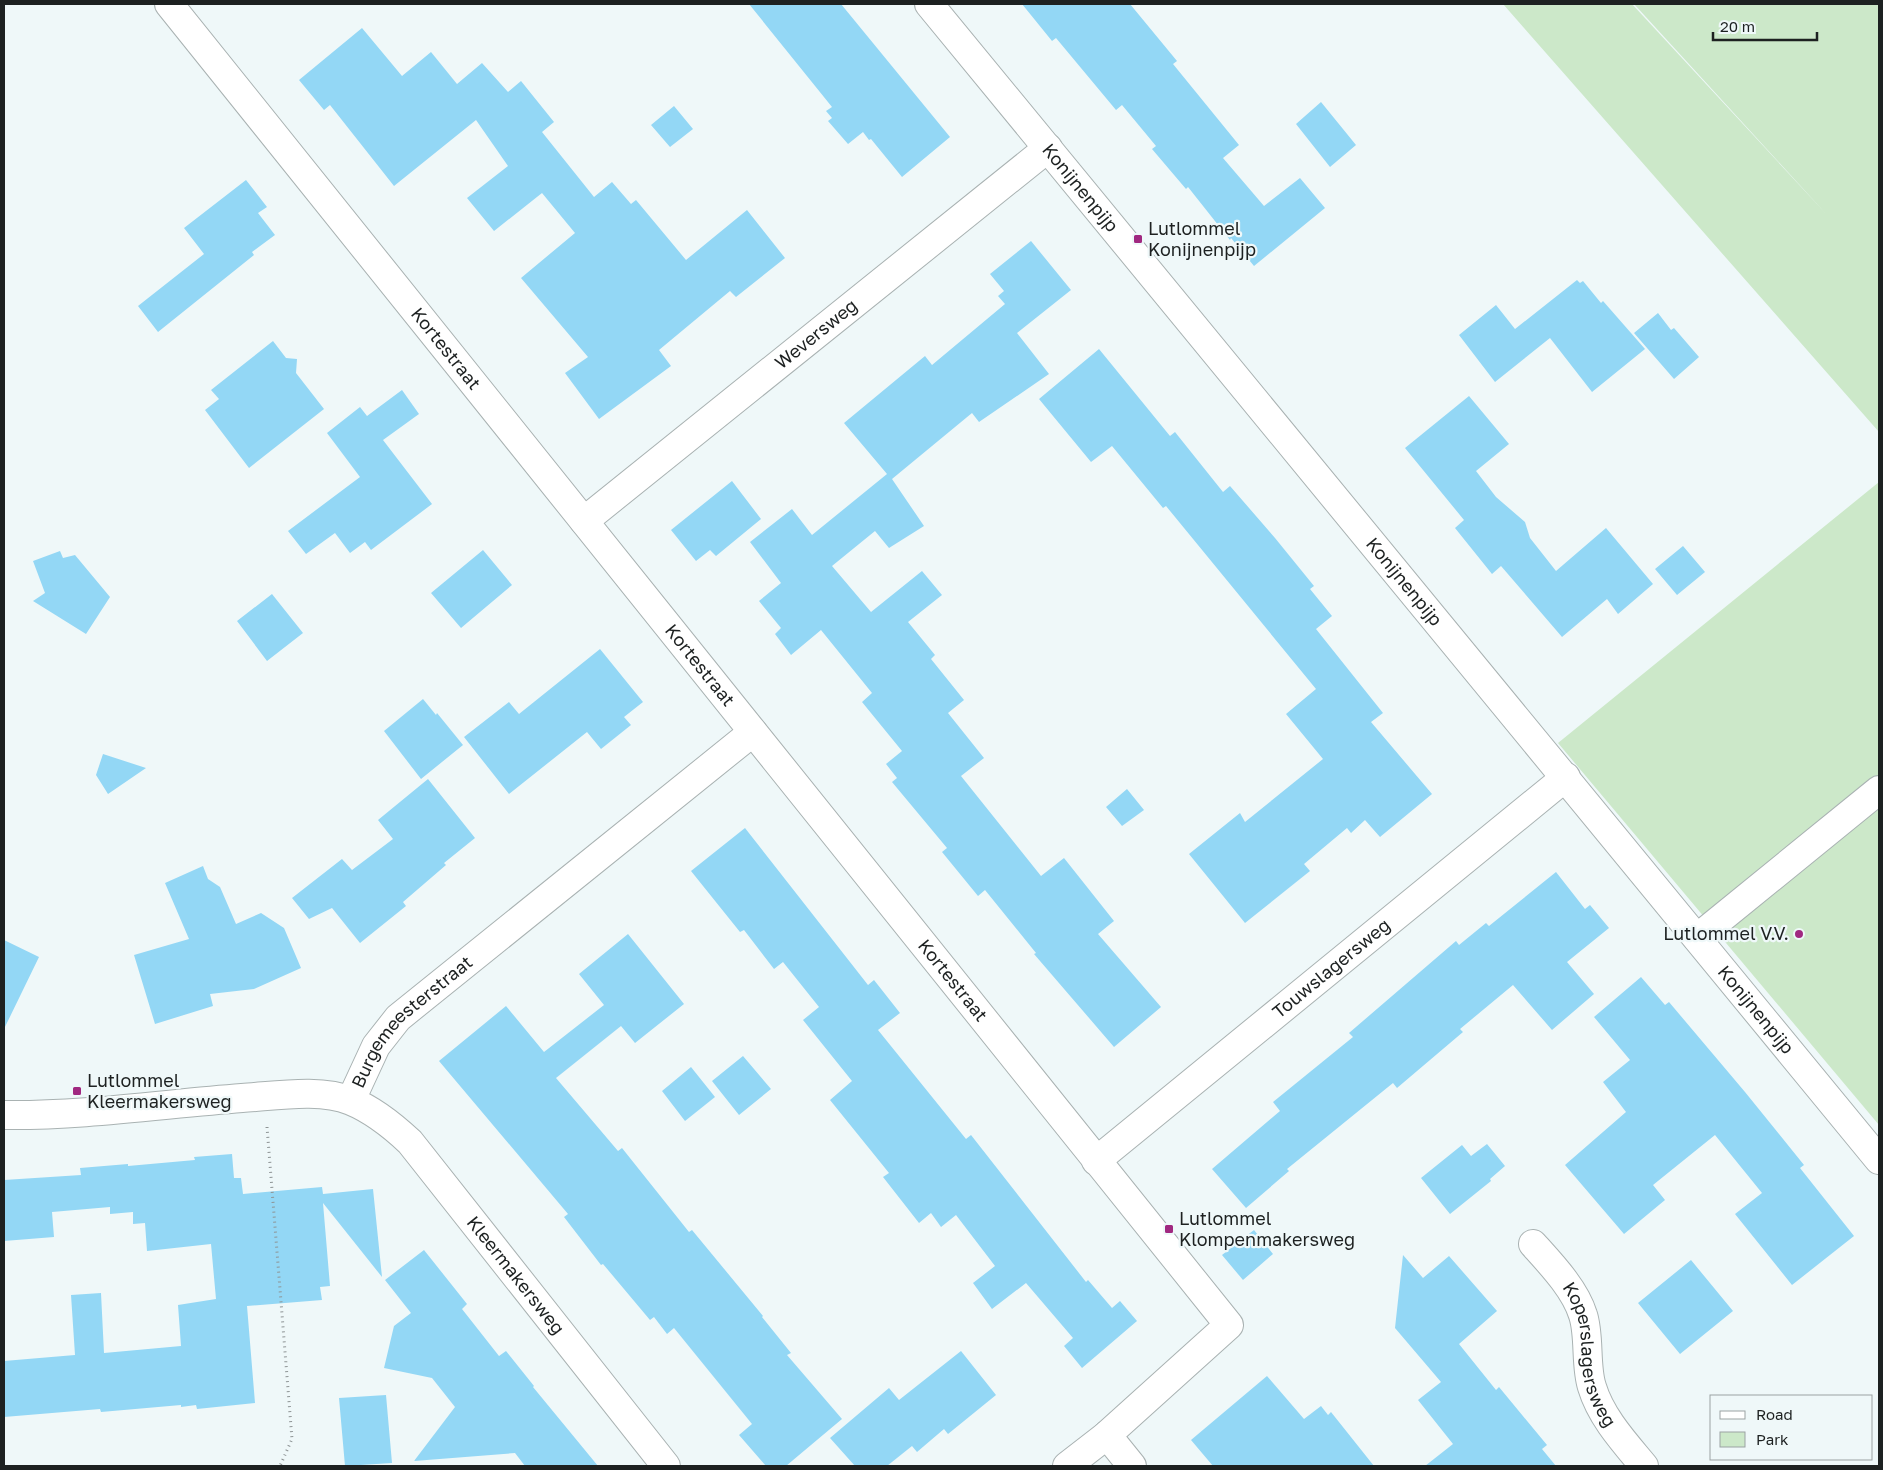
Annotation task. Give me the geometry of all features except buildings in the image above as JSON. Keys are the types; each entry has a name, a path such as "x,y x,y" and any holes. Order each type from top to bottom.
{"street":[{"name":"Kortestraat","path":"169,4 1229,1325 1107,1435"},
{"name":"Konijnenpijp","path":"929,4 1879,1160"},
{"name":"Weversweg","path":"584,520 1048,148"},
{"name":"Burgemeesterstraat","path":"4,1115 40,1115 264,1096 320,1094 351,1100 376,1046 398,1018 753,732"},
{"name":"Touwslagersweg","path":"1096,1161 1566,777"},
{"path":"1697,938 1879,790"},
{"name":"Kleermakersweg","path":"351,1100 394,1127 410,1142 666,1466"},
{"name":"Koperslagersweg","path":"1533,1244 1555,1268 1569,1289 1583,1316 1591,1386 1607,1419 1644,1466"},
{"path":"1067,1466 1107,1435 1132,1466"}],"path":[{"path":"264,1096 292,1439 280,1466"}],"green space":[{"path":"1503,4 1632,4 1828,216 1634,4 1879,4 1879,432"},
{"name":"Lutlommel V.V.","path":"1879,482 1879,1125 1558,743"}],"place":[{"name":"Lutlommel Konijnenpijp","path":"1138,239"},
{"name":"Lutlommel V.V.","path":"1799,934"},
{"name":"Lutlommel Kleermakersweg","path":"77,1091"},
{"name":"Lutlommel Klompenmakersweg","path":"1169,1229"}]}
